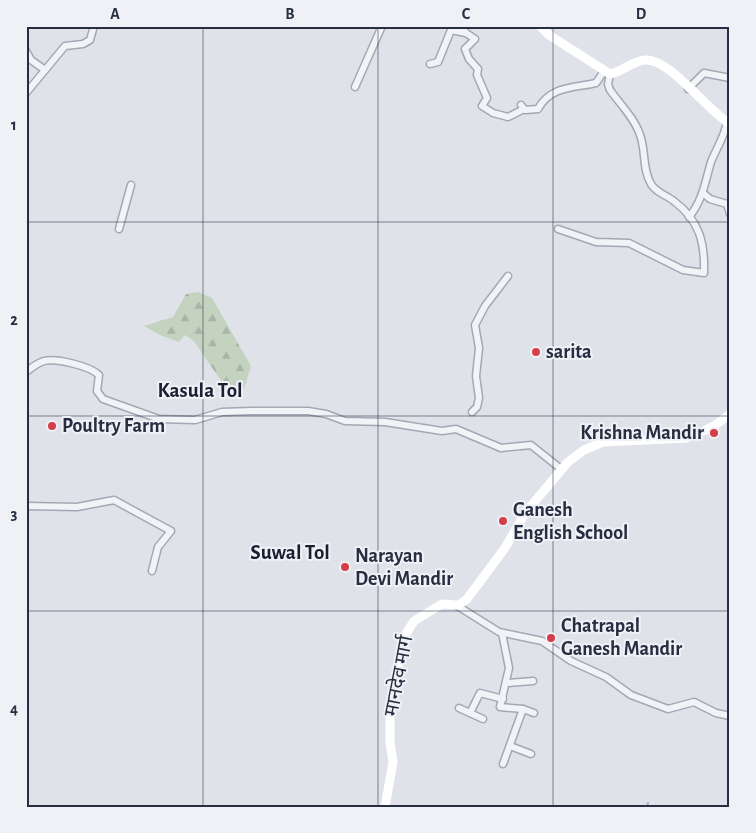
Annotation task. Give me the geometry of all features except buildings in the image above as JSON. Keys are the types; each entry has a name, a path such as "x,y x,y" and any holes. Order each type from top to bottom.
{"main road":[{"path":"540,26 549,35 607,73 650,60 662,64 728,123"},
{"name":"मानदेव मार्ग","path":"386,807 393,762 390,743 390,707 404,637 414,621 442,604 458,605 467,599 484,579 505,548 525,513 568,462 594,444 687,438 714,426 730,414"}],"street":[{"path":"26,93 65,46 83,44 90,40 94,26"},
{"path":"355,87 382,26"},
{"path":"460,26 475,39 465,49 469,59 478,69 477,75 487,98 482,106 493,113 508,117 522,107 538,109 548,94 596,82 607,73"},
{"path":"430,64 438,62 451,30 466,33"},
{"path":"26,51 31,60 45,70"},
{"path":"558,229 596,242 629,243 683,270 704,274 705,251 700,234 676,202 659,192 652,185 646,172 640,133 610,90 607,73"},
{"path":"688,89 704,73 730,78"},
{"path":"689,217 697,207 703,193 711,163 728,123"},
{"path":"119,229 131,185"},
{"path":"703,193 710,199 727,204 730,214"},
{"path":"472,412 479,401 476,376 480,348 475,325 485,306 508,276"},
{"path":"26,372 40,362 51,360 72,363 95,371 99,374 97,391 103,399 158,419 195,420 222,412 308,411 326,414 345,421 385,422 442,431 453,428 495,447 531,445 561,470"},
{"path":"26,506 77,507 114,500 171,531 158,547 152,571"},
{"path":"454,604 502,633 542,641 571,661 606,677 631,695 668,709 694,702 716,713 730,716"},
{"path":"502,633 509,668 500,707 523,709 534,713"},
{"path":"507,683 533,681"},
{"path":"470,713 480,693 503,699"},
{"path":"459,708 483,719"},
{"path":"503,764 523,709"},
{"path":"510,746 531,754"}],"green space":[{"path":"198,292 212,298 251,366 244,389 222,382 193,340 185,335 179,342 160,335 144,326 173,317 186,294"}],"waterway":[{"path":"647,807 648,803"}],"place":[{"name":"sarita","path":"536,352"},
{"name":"Poultry Farm","path":"52,426"},
{"name":"Krishna Mandir","path":"714,433"},
{"name":"Ganesh English School","path":"503,521"},
{"name":"Narayan Devi Mandir","path":"345,567"},
{"name":"Chatrapal Ganesh Mandir","path":"551,638"}],"district":[{"name":"Kasula Tol","path":"200,390"},
{"name":"Suwal Tol","path":"290,552"}]}
